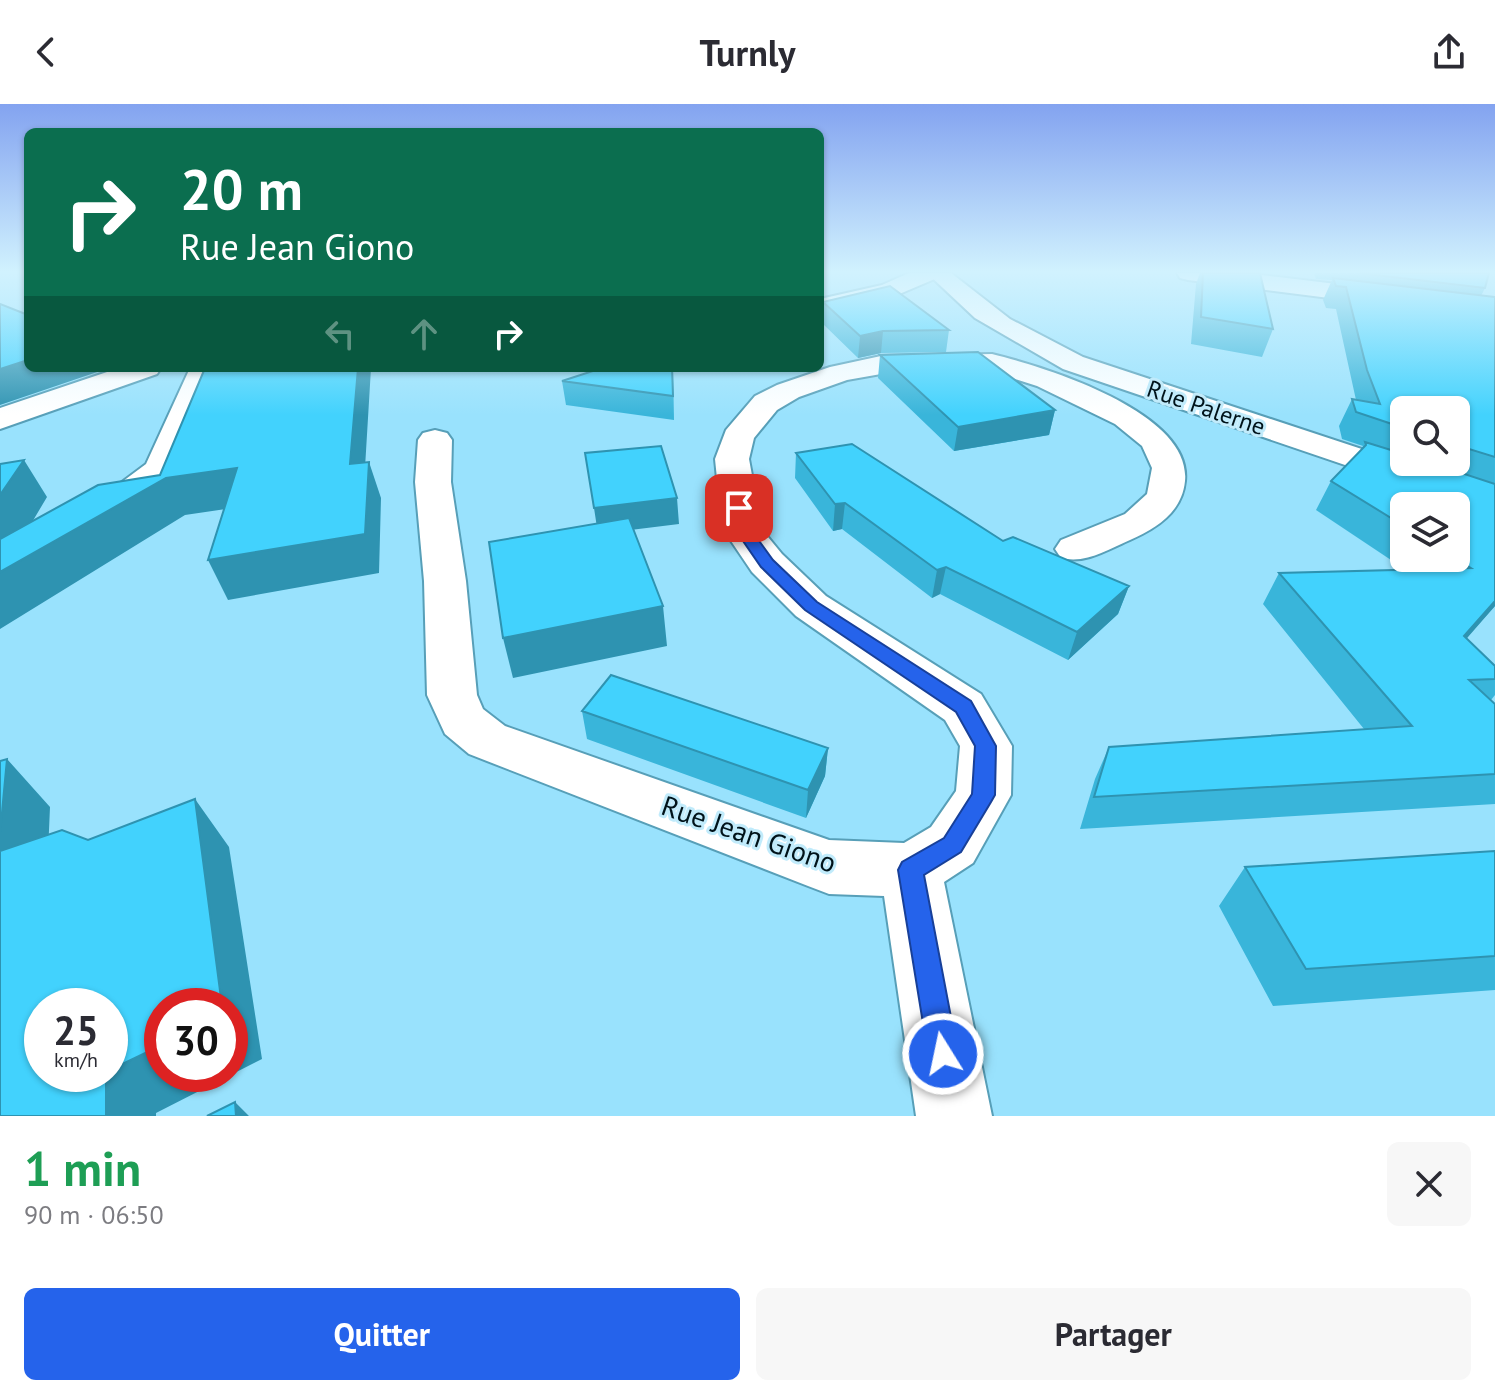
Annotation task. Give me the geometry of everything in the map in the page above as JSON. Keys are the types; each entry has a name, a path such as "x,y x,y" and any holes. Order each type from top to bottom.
{"street":[{"name":"Rue Palerne","path":"997,320 1037,346 1101,373 1495,505"},
{"path":"954,1116 911,870 952,845 983,795 986,746 963,707 811,606 767,563 749,538 744,525 732,459 738,437 752,418 766,403 788,391 840,373 881,365 992,362 1037,346"},
{"path":"992,362 1047,380 1126,417 1156,441 1169,468 1165,498 1139,522 1075,549"},
{"path":"0,419 135,372"},
{"path":"0,573 108,510 161,470 202,372"},
{"name":"Rue Jean Giono","path":"435,440 433,482 445,581 452,695 463,721 487,740 829,867 911,870"}],"building":[{"path":"0,320 24,320 24,361 0,369"},
{"path":"843,320 936,320 949,330 883,331 860,336"},
{"path":"1220,320 1271,320 1273,329"},
{"path":"1354,320 1495,320 1495,457 1470,449 1470,396 1390,396 1390,423 1356,412 1352,399 1380,404 1367,370"},
{"path":"978,352 1055,410 958,427 880,355"},
{"path":"203,372 358,372 350,464 369,462 365,534 208,560 237,468 166,478 0,572 0,539 98,485 160,475"},
{"path":"590,372 672,372 673,396 562,381"},
{"path":"1365,442 1390,450 1390,476 1470,476 1495,484 1495,601 1464,636 1495,666 1495,679 1469,680 1495,704 1495,774 1094,797 1109,747 1412,726 1279,573 1470,572 1470,492 1390,492 1390,517 1331,481 1366,445"},
{"path":"852,444 1003,541 1013,537 1129,586 1077,632 946,567 937,570 845,503 835,504 796,453"},
{"path":"661,446 677,498 594,508 585,453"},
{"path":"24,460 0,495 0,464"},
{"path":"629,518 663,606 503,638 489,542"},
{"path":"611,675 828,748 808,790 582,711"},
{"path":"7,759 0,834 0,761"},
{"path":"195,799 220,988 144,988 144,1054 128,1061 128,988 24,988 24,1092 106,1092 106,1116 0,1116 0,851 62,830 88,840"},
{"path":"1495,851 1495,956 1306,969 1245,867"},
{"path":"235,1102 236,1116 207,1116"}],"route":[{"path":"739,508 749,538 767,563 811,606 927,680 963,707 986,746 983,795 952,845 911,870 943,1054"}]}
